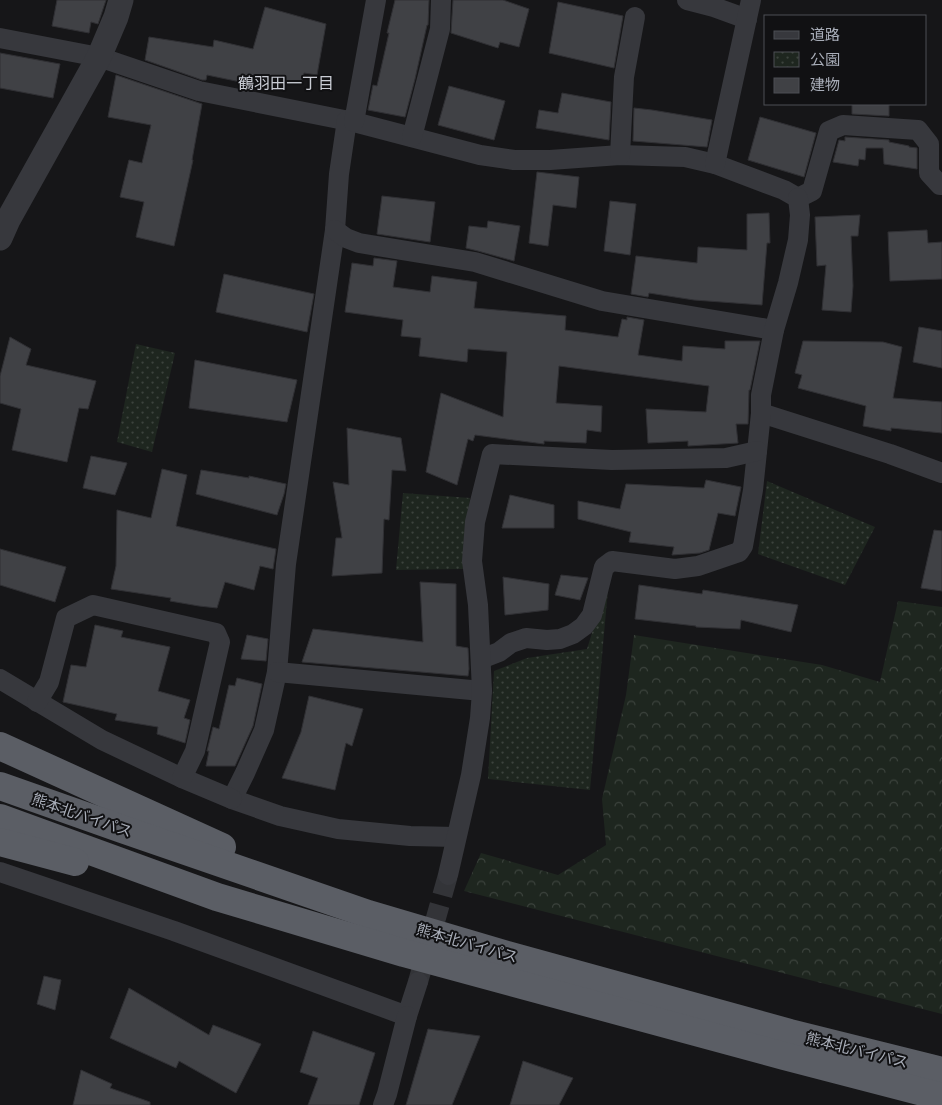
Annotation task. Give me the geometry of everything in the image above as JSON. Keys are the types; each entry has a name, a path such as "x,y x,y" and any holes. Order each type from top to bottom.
{"highway":[{"path":"0,746 368,914"},
{"name":"熊本北バイパス","path":"0,786 368,914 506,955 942,1097"},
{"name":"熊本北バイパス","path":"0,818 217,897 446,965 787,1045 942,1071"},
{"path":"0,842 76,863 217,897"}],"street":[{"path":"0,238 8,220 99,57 121,0"},
{"path":"232,799 264,730 277,672 286,564 335,230 339,174 376,0"},
{"path":"412,137 440,29 441,0"},
{"path":"687,0 747,19"},
{"path":"715,164 751,0"},
{"path":"620,155 624,77 635,16"},
{"path":"0,38 99,57 199,91 351,121 480,155 514,160 550,160 620,155 685,157 715,164 784,190 798,198"},
{"path":"798,198 812,191 829,131 843,125 918,130 929,144 930,173 942,185"},
{"path":"480,659 499,652 511,643 526,638 560,639 573,634 584,626 592,615 604,567 612,560 675,570 698,566 739,552 742,546 753,490 761,413 761,395 774,330 798,240 800,216 798,198"},
{"path":"335,230 346,238 359,243 475,262 602,301 774,330"},
{"path":"761,413 890,454 942,473"},
{"path":"448,875 471,775 480,718 482,691 478,605 472,561 475,522 492,454 612,460 726,458 757,451"},
{"path":"37,702 49,682 66,618 93,605 216,634 220,642 195,751 182,778"},
{"path":"277,672 482,691"},
{"path":"0,680 102,740 182,778 232,799 280,816 338,828 410,836 456,837"},
{"path":"0,872 165,928 407,1016"},
{"path":"382,1105 418,982"}],"green space":[{"path":"136,344 175,353 152,452 117,442"},
{"path":"767,481 875,527 845,585 758,554"},
{"path":"403,493 470,498 464,569 396,570"},
{"path":"609,578 590,790 488,779 494,671 527,658 587,649"},
{"path":"898,601 942,607 942,1014 464,891 481,853 558,875 606,845 602,799 626,695 634,635 822,665 880,682"}],"building":[{"path":"57,0 106,0 98,24 91,22 89,33 52,26"},
{"path":"395,0 429,0 428,25 405,117 368,110 373,85 377,86"},
{"path":"453,0 503,0 529,9 519,47 500,42 498,48 451,33"},
{"path":"558,2 623,16 614,68 549,53"},
{"path":"265,7 326,24 317,75 304,73 302,83 256,77 255,85 207,75 206,80 202,80 145,60 149,37 213,47 214,40 253,49"},
{"path":"0,53 60,64 53,98 0,88"},
{"path":"116,75 202,104 193,160 174,246 136,237 144,202 120,197 129,160 142,163 151,125 108,117"},
{"path":"449,86 505,101 494,140 438,125"},
{"path":"562,93 611,102 609,140 536,128 539,110 558,113"},
{"path":"852,105 889,105 889,116 852,114"},
{"path":"634,108 712,120 707,147 633,141"},
{"path":"760,117 816,133 804,177 748,160"},
{"path":"845,137 889,140 889,142 917,148 917,169 884,164 883,148 866,148 865,160 859,159 858,166 833,162 839,140 845,141"},
{"path":"537,172 579,177 576,208 553,205 548,246 529,243"},
{"path":"382,196 435,202 430,242 377,234"},
{"path":"610,201 636,204 630,255 604,251"},
{"path":"769,213 770,243 767,243 762,305 694,300 649,293 648,297 631,294 636,256 697,263 698,247 747,250 747,214"},
{"path":"860,215 858,236 851,236 853,286 851,312 822,310 826,265 817,266 815,217"},
{"path":"488,221 520,226 514,261 466,248 469,226 487,228"},
{"path":"927,230 928,243 942,242 942,279 890,281 888,232"},
{"path":"374,258 397,261 393,287 430,292 432,276 477,282 474,308 566,316 565,330 618,337 622,319 627,320 627,317 644,320 638,355 682,361 683,346 725,349 725,341 760,341 749,390 748,424 736,424 738,443 688,446 688,441 648,443 646,409 706,412 709,386 559,366 556,403 602,406 601,432 587,430 586,443 544,441 544,444 475,435 473,441 468,439 457,485 426,472 441,393 503,417 507,352 468,349 467,362 419,356 421,338 401,336 403,320 345,312 352,263 373,266"},
{"path":"224,274 314,294 307,332 216,312"},
{"path":"919,327 942,331 942,368 913,362"},
{"path":"10,337 31,349 26,365 96,381 88,409 79,408 67,462 12,450 21,409 0,403 0,376"},
{"path":"803,341 883,342 902,347 893,398 942,402 942,433 891,428 891,431 863,426 866,406 798,388 802,375 795,373"},
{"path":"195,360 297,380 287,422 189,408"},
{"path":"347,428 401,438 406,471 392,470 389,520 384,519 382,573 332,576 336,538 342,538 333,482 349,485"},
{"path":"91,456 127,463 115,495 83,488"},
{"path":"162,469 187,475 176,526 276,549 273,569 260,566 254,590 225,582 217,608 170,601 171,598 111,589 116,566 117,510 151,518"},
{"path":"201,470 249,478 249,476 286,484 277,515 196,494"},
{"path":"706,480 741,487 735,516 718,513 709,550 700,553 672,555 674,547 629,542 631,532 578,519 578,501 620,509 626,484 704,488"},
{"path":"510,495 554,505 554,528 502,528"},
{"path":"934,530 942,531 942,591 921,588"},
{"path":"0,549 66,567 55,602 0,585"},
{"path":"561,575 588,578 580,600 555,595"},
{"path":"503,577 549,584 548,610 505,615"},
{"path":"420,582 456,584 456,646 468,648 468,676 302,662 313,629 423,642"},
{"path":"639,585 702,594 703,590 798,605 791,632 741,620 740,629 696,627 635,619"},
{"path":"95,625 123,631 121,637 170,647 158,691 190,700 184,718 190,720 185,743 157,734 158,727 115,720 117,714 63,702 71,665 86,667"},
{"path":"247,635 268,639 266,661 241,659"},
{"path":"237,678 262,684 253,726 235,766 206,766 209,751 207,751 213,727 219,729 229,685 235,686"},
{"path":"309,696 363,709 352,746 346,743 335,790 282,778 301,732"},
{"path":"44,976 61,980 55,1010 37,1004"},
{"path":"129,988 209,1035 213,1025 261,1044 236,1093 179,1061 176,1068 110,1038"},
{"path":"428,1029 480,1036 452,1105 406,1105"},
{"path":"313,1031 375,1053 359,1105 308,1105 318,1078 300,1072"},
{"path":"523,1061 573,1078 559,1105 510,1105"},
{"path":"81,1070 112,1084 110,1088 150,1102 150,1105 73,1105"}],"tunnel":[{"path":"418,982 448,875"}],"district":[{"name":"鶴羽田一丁目","path":"286,83"}]}
